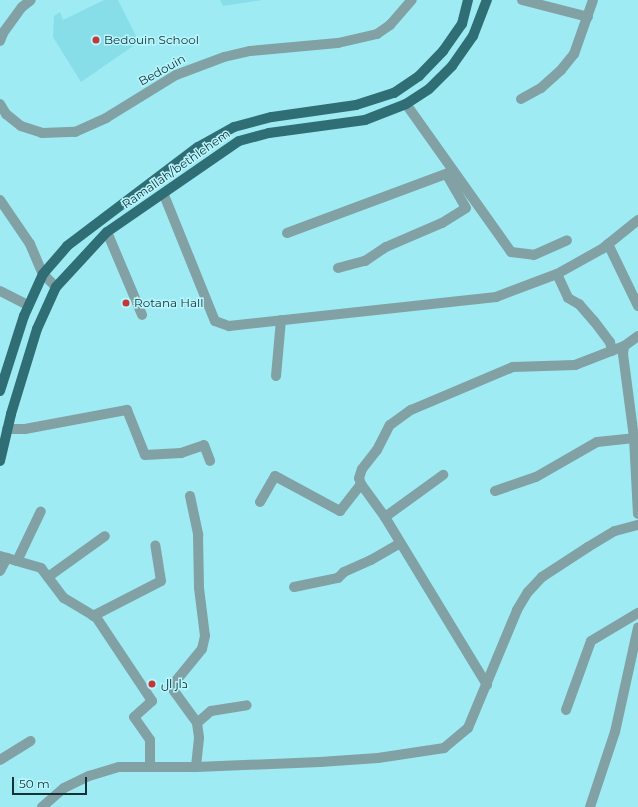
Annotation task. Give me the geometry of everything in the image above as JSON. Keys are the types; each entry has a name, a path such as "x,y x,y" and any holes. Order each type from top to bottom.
{"main road":[{"name":"Ramallah/bethlehem","path":"0,391 28,305 43,274 73,241 198,146 234,127 272,117 356,105 394,94 419,76 443,51 462,24 468,0"},
{"name":"Ramallah/bethlehem","path":"0,461 7,429 37,329 56,287 107,232 164,195 200,166 239,140 269,133 365,120 406,104 429,89 452,66 473,36 487,0"}],"street":[{"path":"0,41 3,33 22,7 31,0"},
{"name":"Bedouin","path":"0,105 6,114 20,126 42,133 75,132 106,118 176,75 224,57 250,51 338,43 377,34 390,25 412,0"},
{"path":"522,0 588,17"},
{"path":"521,99 541,88 561,70 574,54 594,0"},
{"path":"406,104 450,172 511,252 534,255 567,240"},
{"path":"287,233 450,172"},
{"path":"338,268 365,261 386,247 442,224 466,208 450,172"},
{"path":"164,195 215,322 229,326 496,297 557,274 608,244 638,220"},
{"path":"0,200 30,244 43,274 56,287"},
{"path":"107,232 142,315"},
{"path":"608,244 638,306"},
{"path":"557,274 568,298 578,304 594,321 610,342 612,351"},
{"path":"0,291 28,305"},
{"path":"276,376 281,320"},
{"path":"487,685 385,517 362,484 359,478 362,468 377,450 390,425 411,410 513,367 575,365 624,346 638,336"},
{"path":"624,346 623,354 638,473 638,514"},
{"path":"628,388 638,383"},
{"path":"7,429 25,429 127,410 145,455 181,453 204,445 210,461"},
{"path":"495,491 536,478 597,442 634,438"},
{"path":"385,517 443,475"},
{"path":"260,502 275,476 340,511 362,484"},
{"path":"190,496 198,535 199,588 205,636 202,649 175,682 174,691 197,723 199,738 196,767"},
{"path":"17,561 41,511"},
{"path":"42,807 64,788 89,776 119,767 196,767 378,758 444,748 468,728 517,610 542,577 615,531 638,525"},
{"path":"48,577 105,536"},
{"path":"294,587 338,578 344,572 371,560 400,543"},
{"path":"93,616 162,581 155,546"},
{"path":"0,571 3,557 41,568 64,598 93,616 152,701 134,717 150,740 150,767"},
{"path":"566,710 591,641 638,613"},
{"path":"590,807 615,732 638,627"},
{"path":"197,723 211,711 247,706"},
{"path":"0,760 30,741"}],"shaded area":[{"name":"Bedouin School","path":"104,0 118,0 139,42 81,82 53,37 54,16 60,12 63,20"},
{"path":"220,0 262,0 223,6"}],"place":[{"name":"Bedouin School","path":"96,40"},
{"name":"Rotana Hall","path":"126,303"},
{"name":"دار ال","path":"152,684"}]}
